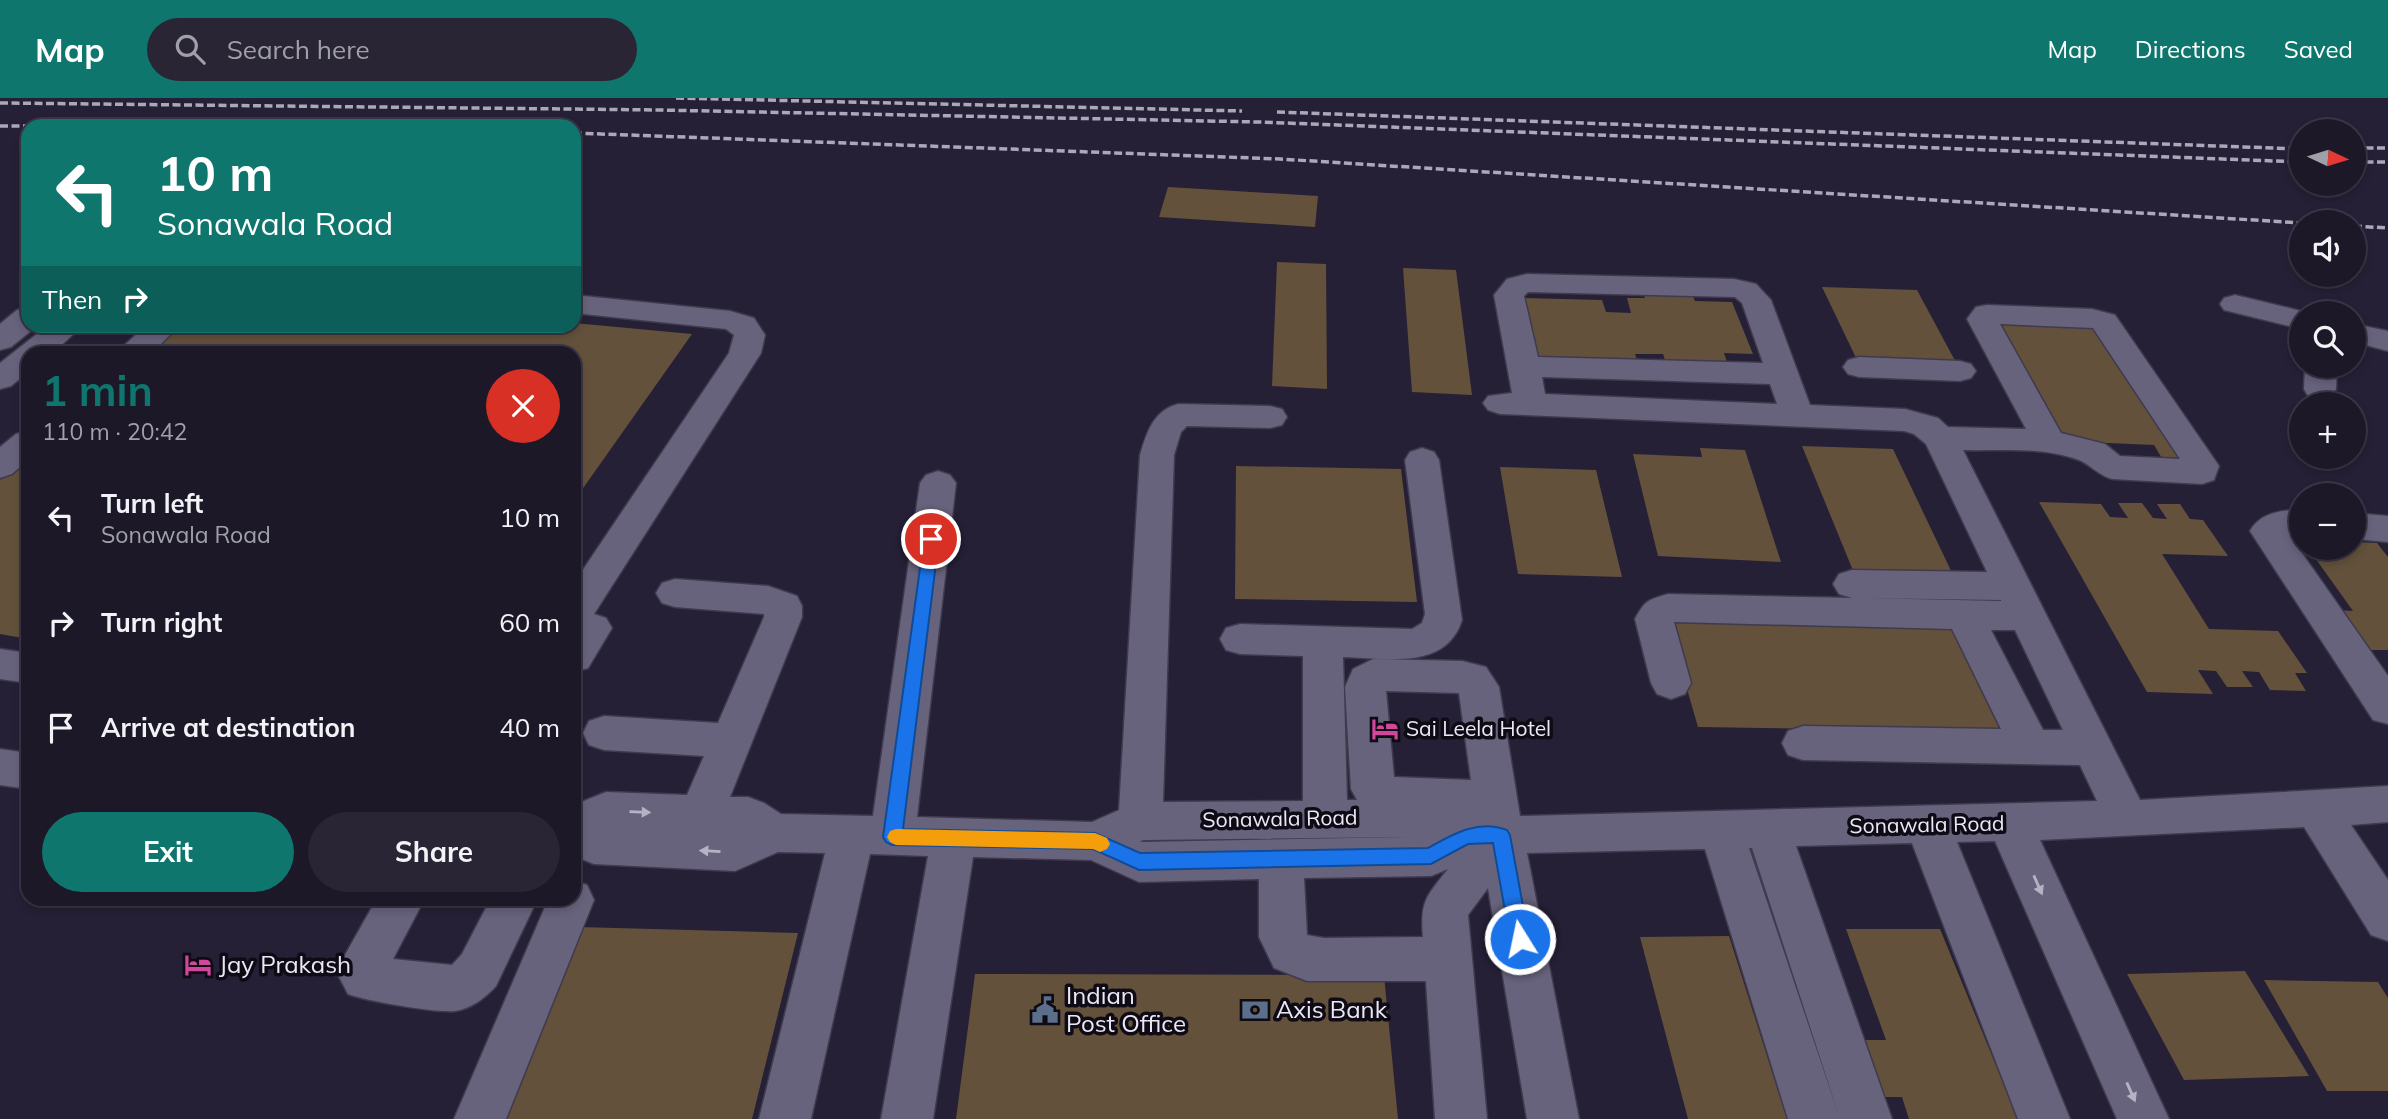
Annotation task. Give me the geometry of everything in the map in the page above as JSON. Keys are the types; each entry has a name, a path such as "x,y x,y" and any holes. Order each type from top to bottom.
{"street":[{"path":"1797,414 1756,300 1745,290 1527,283 1518,285 1509,295 1524,367 1516,403 1905,420 1926,426 1940,438 2128,819"},
{"path":"2235,304 2289,317"},
{"path":"581,305 730,320 744,324 749,329 750,342 581,631"},
{"path":"1940,438 2049,441 2093,452 2112,467 2197,474 2203,469 2104,322 2092,318 1987,314 1982,319 2049,441"},
{"path":"0,340 21,323"},
{"path":"41,346 57,333"},
{"path":"140,346 155,333"},
{"path":"2366,335 2388,341"},
{"path":"0,379 21,362"},
{"path":"1524,367 1782,374"},
{"path":"1905,420 1871,368 1960,371"},
{"path":"1140,821 1157,455 1166,428 1178,415 1270,417"},
{"path":"0,466 21,448"},
{"path":"1240,639 1416,644 1436,635 1443,625 1444,614 1422,460"},
{"path":"785,1119 872,836 938,483"},
{"path":"2289,523 2280,524 2267,531 2388,708"},
{"path":"2366,527 2388,529"},
{"path":"1852,584 2020,601"},
{"path":"675,593 768,600 783,606 783,617 701,814"},
{"path":"1671,683 1654,619 1658,612 1668,608 1964,614 2020,601"},
{"path":"1964,614 2031,747"},
{"path":"1323,641 1325,819"},
{"path":"0,664 21,667"},
{"path":"604,733 731,741"},
{"path":"1803,743 2093,748"},
{"path":"0,767 21,770"},
{"name":"Sonawala Road","path":"1095,841 1140,821 1425,818 1487,823 1768,829 2128,819 2388,804"},
{"path":"2316,808 2388,920"},
{"name":"Sonawala Road","path":"581,835 606,811 748,816 774,833"},
{"path":"2010,822 2143,1119"},
{"path":"1461,1119 1444,910 1487,823"},
{"path":"1487,823 1553,1119"},
{"name":"Sonawala Road","path":"581,835 735,852 774,833 1095,841 1139,862 1431,856 1487,823"},
{"path":"1927,824 2044,1119"},
{"path":"1721,829 1814,1119"},
{"path":"1768,829 1866,1119"},
{"path":"907,1119 954,838"},
{"path":"1281,859 1283,937 1291,953 1307,959 1325,960 1448,959"},
{"path":"398,906 360,971 365,978 455,988 480,970 511,906"},
{"path":"480,1119 569,906"}],"building":[{"path":"1168,187 1318,196 1315,227 1159,217"},
{"path":"1277,262 1326,264 1327,389 1272,386"},
{"path":"1403,268 1456,270 1472,395 1412,392"},
{"path":"1822,287 1917,290 1959,368 1859,364"},
{"path":"1642,290 1691,291 1695,301 1732,302 1753,354 1724,353 1727,362 1665,360 1663,354 1635,354 1637,360 1534,357 1522,298 1602,300 1606,312 1631,313 1627,298 1645,298"},
{"path":"1991,317 2095,322 2188,466 2166,465 2154,445 2059,441"},
{"path":"581,324 692,334 581,491 581,346 152,346 166,333 581,333"},
{"path":"1802,446 1893,449 1954,577 1854,573"},
{"path":"1700,448 1745,450 1781,562 1658,556 1633,454 1702,457"},
{"path":"21,461 21,638 0,634 0,480"},
{"path":"1236,466 1401,469 1417,602 1235,599"},
{"path":"1500,467 1596,470 1622,577 1518,574"},
{"path":"2039,502 2101,504 2110,517 2128,518 2118,503 2142,503 2153,518 2167,519 2157,504 2180,504 2190,519 2203,520 2228,556 2162,554 2209,629 2278,631 2307,673 2295,673 2306,691 2270,690 2259,672 2242,671 2253,687 2227,687 2216,671 2198,670 2213,694 2147,692"},
{"path":"2366,543 2377,543 2388,557 2388,650 2362,650 2335,610 2353,611 2317,560 2366,560"},
{"path":"1667,620 1959,624 2013,732 1698,727"},
{"path":"578,927 798,933 752,1119 507,1119"},
{"path":"1846,929 1940,929 2018,1119 1909,1119 1902,1097 1874,1097 1855,1040 1886,1040"},
{"path":"1729,936 1787,1119 1688,1119 1640,937"},
{"path":"2245,971 2309,1076 2184,1080 2127,974"},
{"path":"975,974 1384,975 1398,1119 956,1119"},
{"path":"2264,980 2378,982 2388,998 2388,1091 2327,1091"}],"railway":[{"path":"676,98 1242,111"},
{"path":"0,103 658,110 1259,122 2289,162"},
{"path":"1277,112 2289,149"},
{"path":"0,126 21,126"},
{"path":"581,133 1280,159 2289,222"},
{"path":"2366,148 2388,148"},
{"path":"2366,162 2388,162"},
{"path":"2366,227 2388,228"}],"slow traffic":[{"path":"896,837 1095,841 1100,844"}],"place":[{"name":"Sai Leela Hotel","path":"1385,729"},
{"name":"Jay Prakash","path":"198,965"},
{"name":"Indian Post Office","path":"1045,1010"},
{"name":"Axis Bank","path":"1255,1010"}],"route":[{"path":"931,539 892,837 1095,841 1139,862 1431,856 1465,836 1501,835 1520,939"}]}
